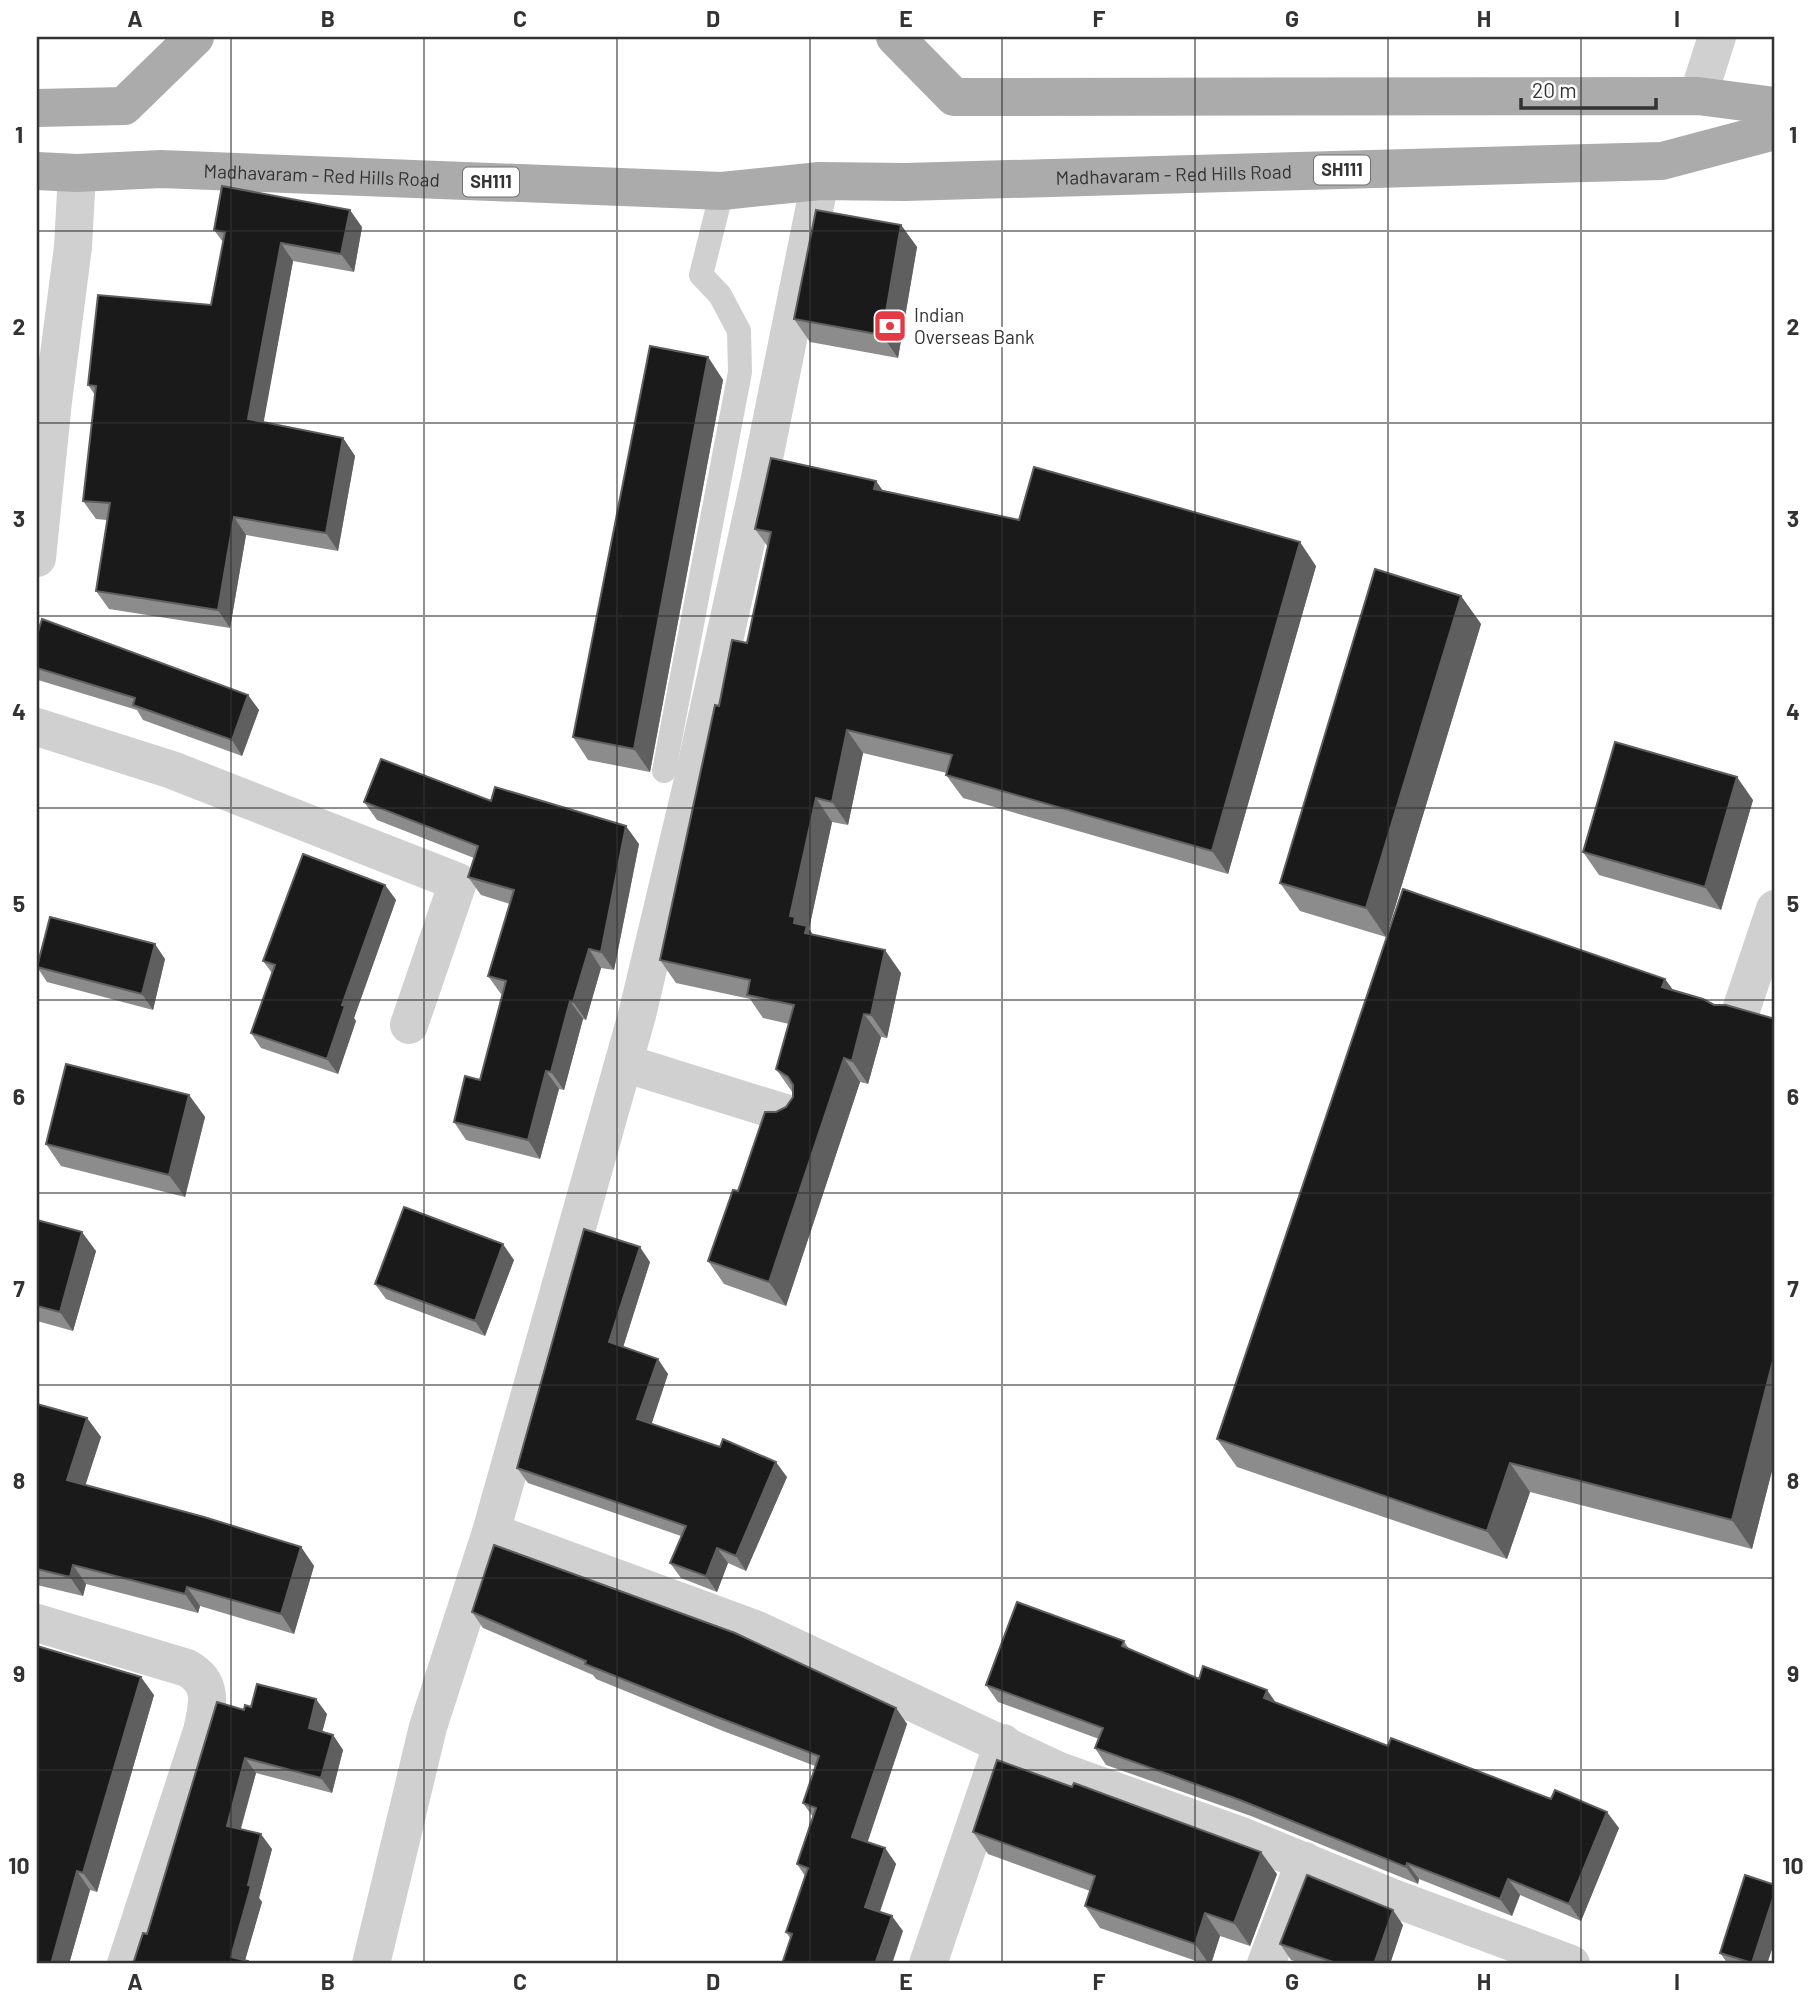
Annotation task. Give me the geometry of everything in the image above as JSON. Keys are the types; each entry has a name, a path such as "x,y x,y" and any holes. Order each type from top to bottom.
{"main road":[{"path":"37,108 124,106 195,37"},
{"path":"895,37 954,97 1698,96 1775,106"},
{"name":"Madhavaram - Red Hills Road","path":"77,173 161,169 722,191 820,181 905,182 1662,161 1775,131"},
{"path":"37,172 77,173"}],"street":[{"path":"1698,96 1717,37"},
{"path":"37,558 53,401 74,247 77,173"},
{"path":"371,1964 428,1727 491,1532 624,1063 694,776 759,483 820,181"},
{"path":"37,727 172,770 458,882 409,1025"},
{"path":"1740,1013 1775,909"},
{"path":"624,1063 788,1114"},
{"path":"491,1532 755,1629 1059,1771 1244,1837 1393,1898 1571,1964"},
{"path":"37,1623 187,1668 200,1676 207,1693 207,1710 202,1731 126,1964"},
{"path":"928,1964 1003,1743"},
{"path":"1266,1964 1305,1861"}],"lane":[{"path":"664,771 740,372 739,331 720,295 701,275 722,191"},
{"path":"740,372 780,378"}],"building":[{"path":"222,186 350,210 341,254 281,243 248,419 343,438 326,533 234,517 218,610 96,591 110,503 83,501 96,386 88,385 98,295 211,305 225,232 214,230"},
{"path":"816,210 901,225 882,335 794,319"},
{"path":"650,346 708,357 634,749 573,737"},
{"path":"771,458 876,481 874,489 1019,520 1034,467 1300,542 1212,851 946,775 952,755 847,730 832,802 816,798 790,916 795,917 794,923 807,926 805,933 885,950 871,1015 864,1014 852,1061 844,1058 769,1282 708,1261 733,1190 738,1191 765,1112 776,1112 786,1107 793,1097 793,1085 788,1077 776,1069 794,1005 747,995 750,980 660,960 715,705 719,706 732,640 747,643 771,532 755,529"},
{"path":"1375,569 1461,596 1366,908 1280,883"},
{"path":"42,619 248,695 232,740 133,705 135,698 37,668 37,635"},
{"path":"1615,742 1737,777 1705,887 1583,852"},
{"path":"381,759 491,801 495,787 626,826 601,952 589,949 573,1002 570,1001 551,1072 546,1071 528,1140 454,1122 465,1076 480,1080 506,981 488,976 514,890 468,877 478,846 364,802"},
{"path":"303,854 385,885 342,1005 345,1006 327,1059 251,1033 275,965 263,961"},
{"path":"1403,889 1665,979 1662,987 1714,1005 1726,1005 1775,1019 1775,1353 1732,1520 1510,1463 1487,1531 1217,1439"},
{"path":"50,917 155,944 142,994 37,967"},
{"path":"66,1064 189,1095 169,1175 46,1144"},
{"path":"404,1207 503,1244 475,1321 375,1284"},
{"path":"37,1220 82,1232 60,1312 37,1306"},
{"path":"584,1229 640,1247 609,1342 658,1359 637,1419 720,1447 723,1439 776,1462 736,1556 717,1548 706,1576 670,1563 686,1526 517,1468"},
{"path":"37,1404 87,1418 67,1480 204,1517 301,1547 281,1614 187,1587 185,1594 73,1565 70,1577 37,1569"},
{"path":"494,1545 735,1633 896,1708 852,1837 885,1848 865,1907 892,1916 875,1964 782,1964 792,1934 786,1932 808,1868 797,1864 816,1808 803,1803 819,1756 585,1664 586,1661 472,1612"},
{"path":"1017,1602 1124,1641 1122,1646 1199,1679 1203,1666 1267,1690 1264,1698 1388,1746 1391,1738 1551,1799 1555,1790 1607,1812 1569,1904 1508,1879 1500,1899 1407,1863 1406,1867 1240,1800 1095,1748 1103,1728 986,1685"},
{"path":"37,1646 141,1677 83,1873 77,1871 51,1964 37,1964"},
{"path":"257,1684 316,1699 309,1728 333,1735 321,1778 245,1758 227,1826 261,1834 248,1885 251,1886 231,1957 248,1961 248,1964 133,1964 143,1933 147,1934 217,1702 244,1710 245,1705 251,1707"},
{"path":"997,1760 1072,1787 1074,1783 1261,1852 1234,1923 1205,1913 1195,1944 1085,1906 1095,1876 973,1832"},
{"path":"1307,1875 1393,1910 1374,1964 1339,1964 1280,1944"},
{"path":"1745,1875 1775,1885 1752,1963 1720,1953"}],"place":[{"name":"Indian Overseas Bank","path":"890,326"}]}
